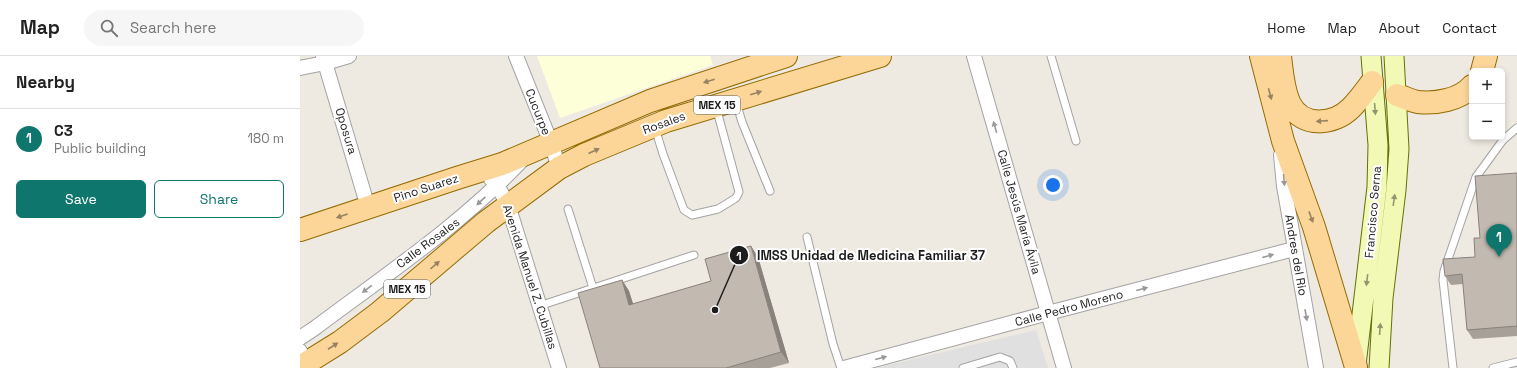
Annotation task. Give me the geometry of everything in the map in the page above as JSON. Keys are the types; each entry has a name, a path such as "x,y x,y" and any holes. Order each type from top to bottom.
{"main road":[{"name":"Rosales","path":"551,143 650,101 748,65 786,56"},
{"name":"Rosales","path":"508,205 559,168 584,155 654,126 880,56"},
{"path":"1261,56 1283,141 1314,227 1356,367"},
{"path":"1280,56 1289,104 1301,117 1310,121 1321,122 1340,116 1351,109 1372,82"},
{"name":"Francisco Serna","path":"1356,367 1377,187 1378,145 1371,56"},
{"name":"Francisco Serna","path":"1378,368 1383,298 1396,190 1399,149 1394,56"},
{"path":"1483,68 1486,56"},
{"path":"1397,95 1417,102 1434,102 1459,95 1469,88"},
{"name":"Pino Suarez","path":"300,230 368,207 490,178 502,164 551,143"},
{"name":"Calle Rosales","path":"303,363 340,342 380,312 466,238 508,205"}],"street":[{"path":"300,68 324,59 348,56"},
{"name":"Cucurpe","path":"516,56 551,143 559,168"},
{"name":"Calle Jesús María Ávila","path":"974,56 1064,368"},
{"name":"Oposura","path":"324,59 368,207"},
{"name":"Andres del Rio","path":"1283,141 1281,155 1284,186 1316,368"},
{"name":"Avenida Manuel Z. Cubillas","path":"490,178 508,205 559,368"},
{"name":"Calle Rosales","path":"300,338 467,214 490,178"},
{"name":"Calle Pedro Moreno","path":"842,368 1294,249"}],"lane":[{"path":"1051,56 1076,141"},
{"path":"654,126 662,154 684,210 692,215 718,209 736,198 739,192 726,103"},
{"path":"726,103 742,122 770,191"},
{"path":"1453,368 1443,280 1444,270 1476,177 1503,140 1517,128"},
{"path":"568,209 592,288"},
{"path":"807,237 842,368"},
{"path":"539,306 694,255"},
{"path":"963,368 1000,357 1010,361 1013,368"},
{"path":"1493,368 1517,362"}],"shaded area":[{"path":"537,56 710,56 713,65 560,118"},
{"path":"1036,330 1048,368 876,368"}],"building":[{"path":"1517,173 1517,326 1467,330 1462,274 1445,276 1443,259 1475,257 1474,238 1480,238 1475,176"},
{"path":"751,246 781,352 726,368 600,368 578,293 622,280 629,305 711,281 705,259"}],"place":[{"name":"C3","path":"1499,257"},
{"name":"IMSS Unidad de Medicina Familiar 37","path":"715,310"}]}
